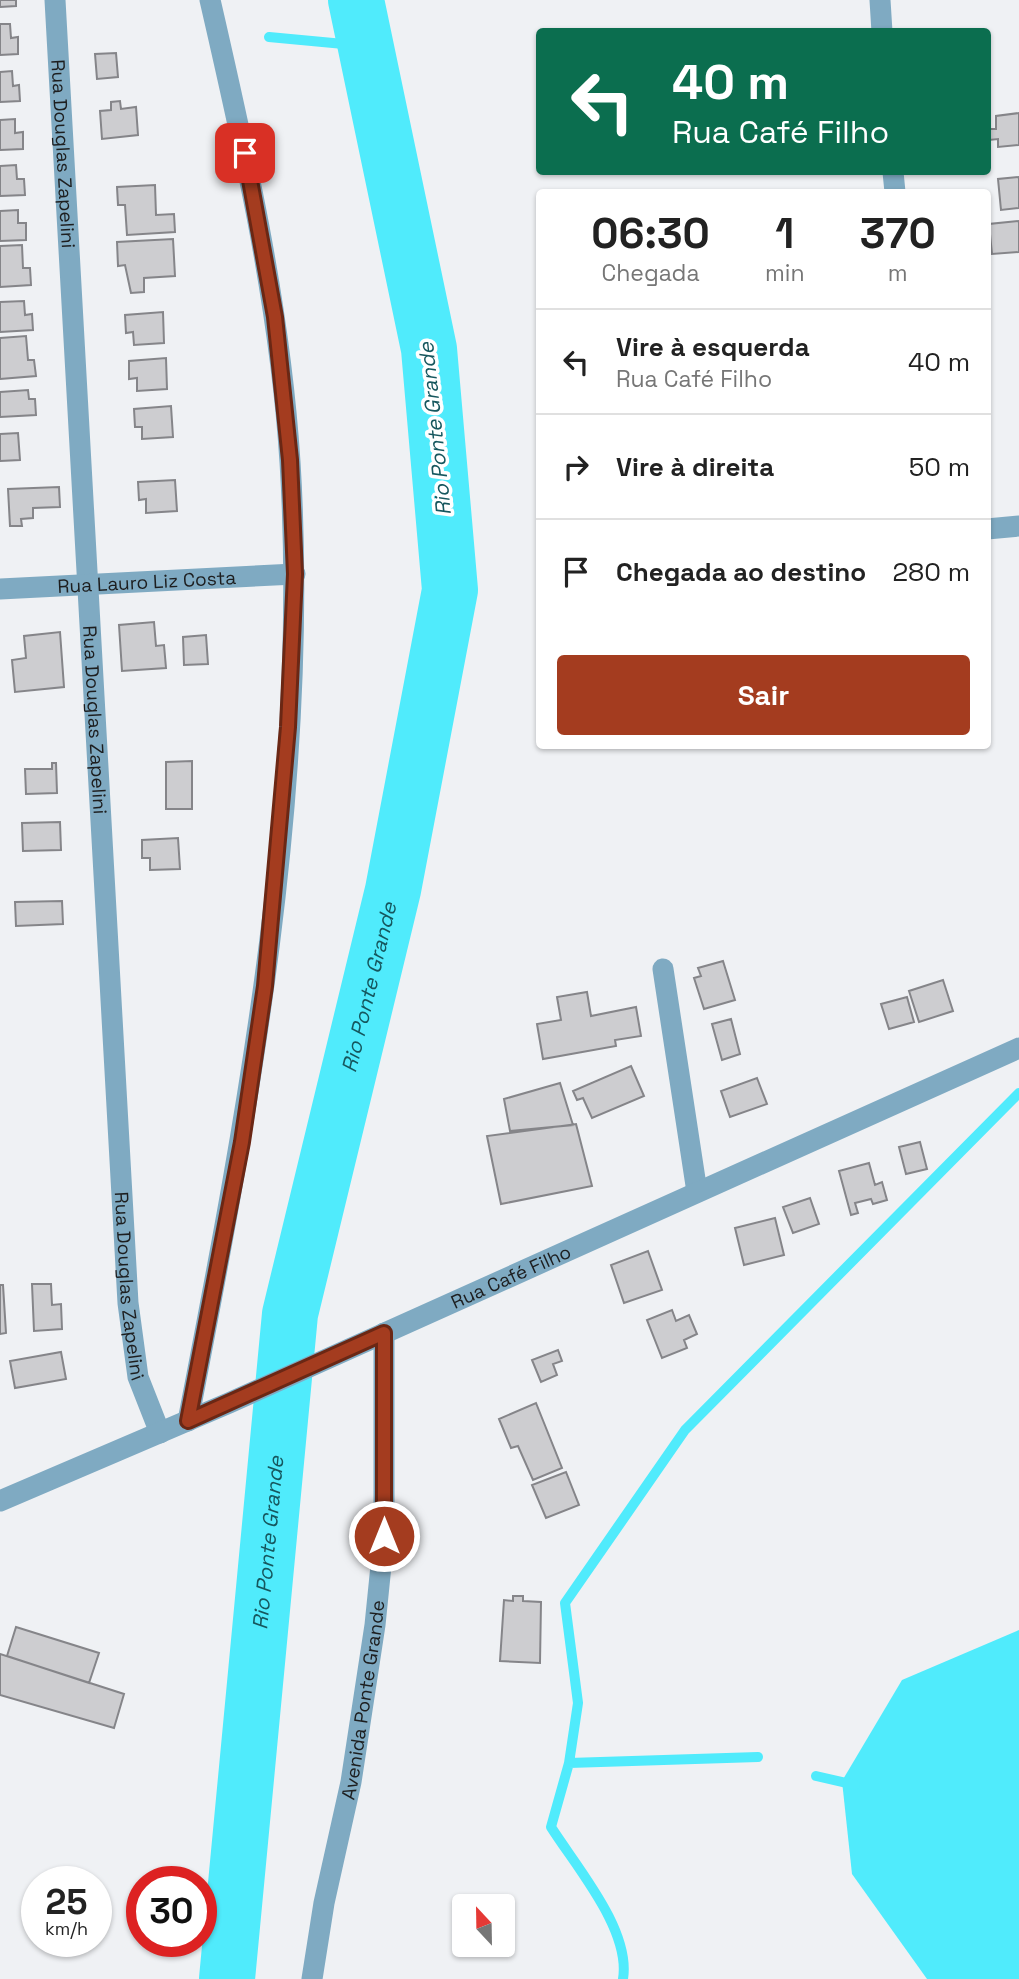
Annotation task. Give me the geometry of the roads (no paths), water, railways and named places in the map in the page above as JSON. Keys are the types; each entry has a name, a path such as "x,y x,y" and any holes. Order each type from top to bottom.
{"street":[{"name":"Rua Douglas Zapelini","path":"55,0 128,1303 138,1377 160,1433"},
{"path":"188,1421 242,1142 265,986 288,727 295,574 290,460 275,317 245,153 210,0"},
{"path":"880,0 882,28"},
{"path":"991,529 1019,526"},
{"name":"Rua Lauro Liz Costa","path":"0,589 295,574"},
{"path":"663,969 698,1192"},
{"name":"Rua Café Filho","path":"0,1502 229,1403 1019,1048"},
{"name":"Avenida Ponte Grande","path":"312,1979 324,1903 351,1782 375,1625 384,1536 384,1333"}],"water":[{"path":"1019,1630 1019,1979 927,1979 852,1874 842,1781 902,1680"}],"waterway":[{"name":"Rio Ponte Grande","path":"227,1979 290,1314 393,890 450,590 429,349 356,0"},
{"path":"269,37 365,46"},
{"path":"623,1979 619,1940 611,1920 551,1827 569,1763 578,1703 565,1603 685,1430 1019,1093"},
{"path":"569,1763 758,1757"},
{"path":"816,1776 855,1785"}]}
